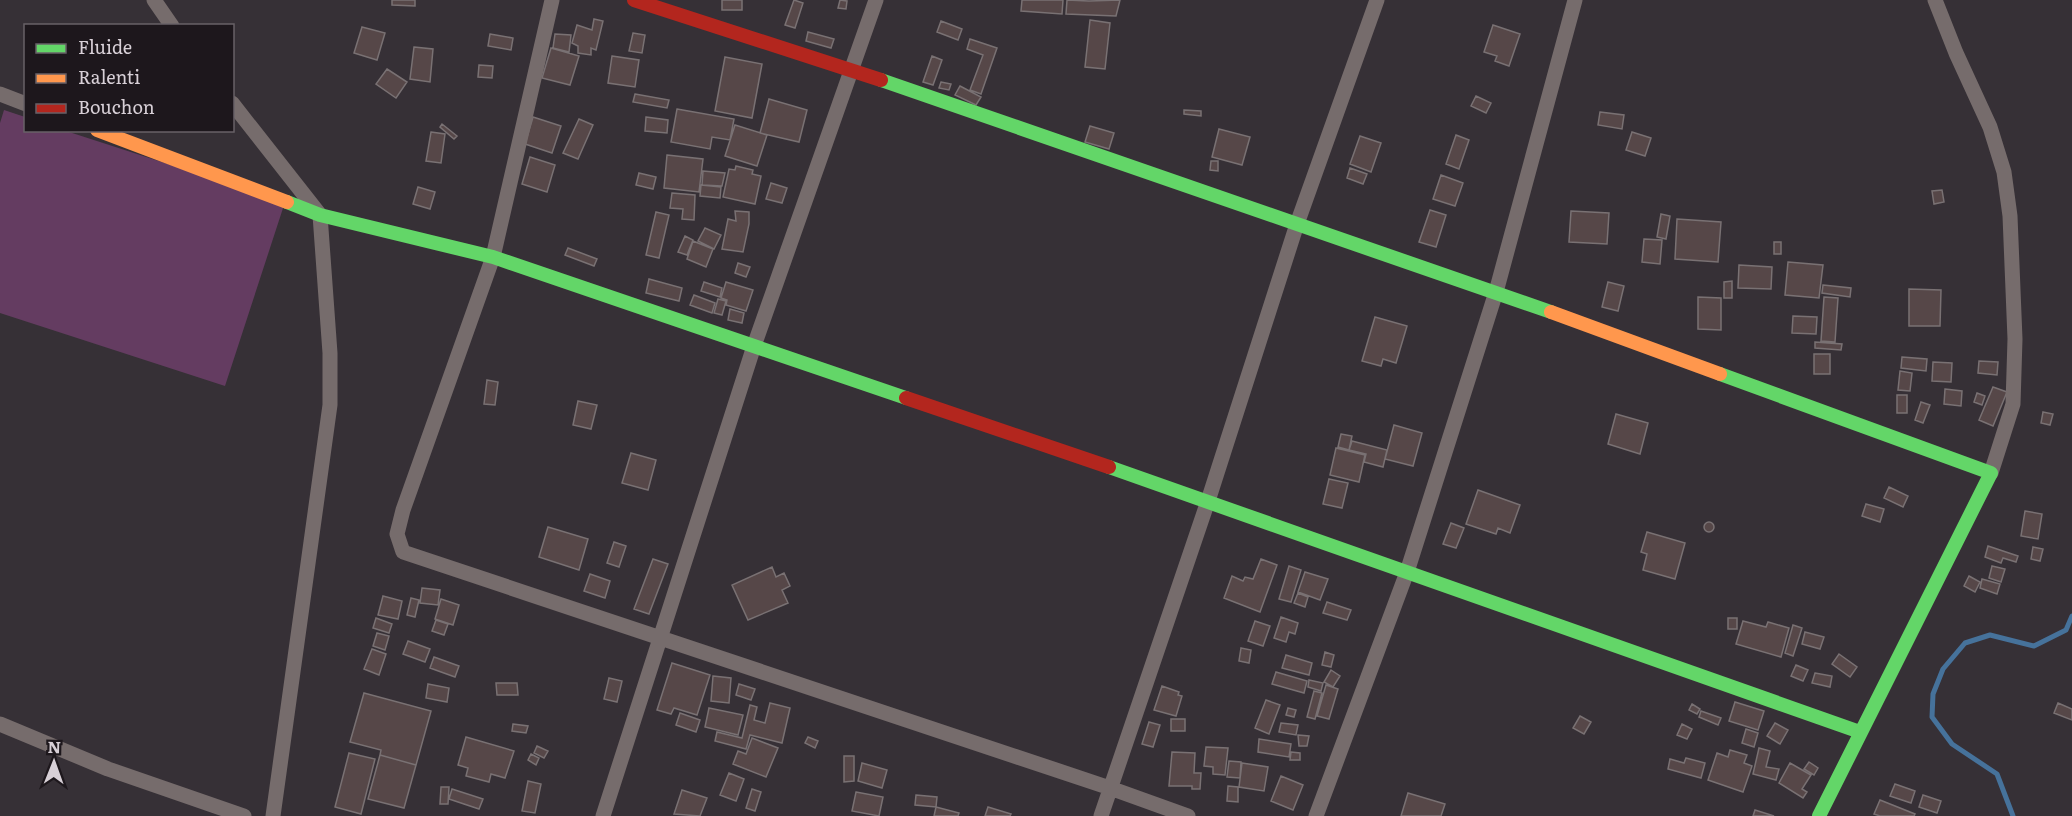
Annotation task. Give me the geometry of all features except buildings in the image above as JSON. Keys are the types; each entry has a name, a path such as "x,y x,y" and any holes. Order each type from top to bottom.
{"street":[{"path":"154,0 171,24"},
{"path":"552,0 493,257 403,510 397,534 403,552 662,637 1188,816"},
{"path":"634,0 851,70 1496,292 1991,473"},
{"path":"603,816 754,346 876,0"},
{"path":"1101,816 1208,501 1297,224 1377,0"},
{"path":"1316,816 1407,572 1496,292 1575,0"},
{"path":"1819,816 1991,473 2013,404 2015,339 2010,216 2004,172 1990,127 1935,0"},
{"path":"0,94 24,103"},
{"path":"234,106 320,215 330,353 330,405 273,816"},
{"path":"102,132 320,215 493,257 1208,501 1860,732"},
{"path":"0,724 108,769 244,816"}],"shaded area":[{"path":"4,110 24,117 24,132 69,132 285,202 225,386 0,313 0,123"}],"waterway":[{"path":"2013,816 1997,774 1952,744 1932,717 1933,694 1943,669 1965,643 1990,635 2034,646 2066,630 2072,616"}],"traffic: fast":[{"path":"881,80 1551,312"},
{"path":"287,202 320,215 493,257 906,398"},
{"path":"1720,374 1991,473 1819,816"},
{"path":"1109,467 1860,732"}],"traffic: slow":[{"path":"102,132 287,202"},
{"path":"1551,312 1720,374"}],"traffic: jam":[{"path":"634,0 881,80"},
{"path":"906,398 1109,467"}]}
